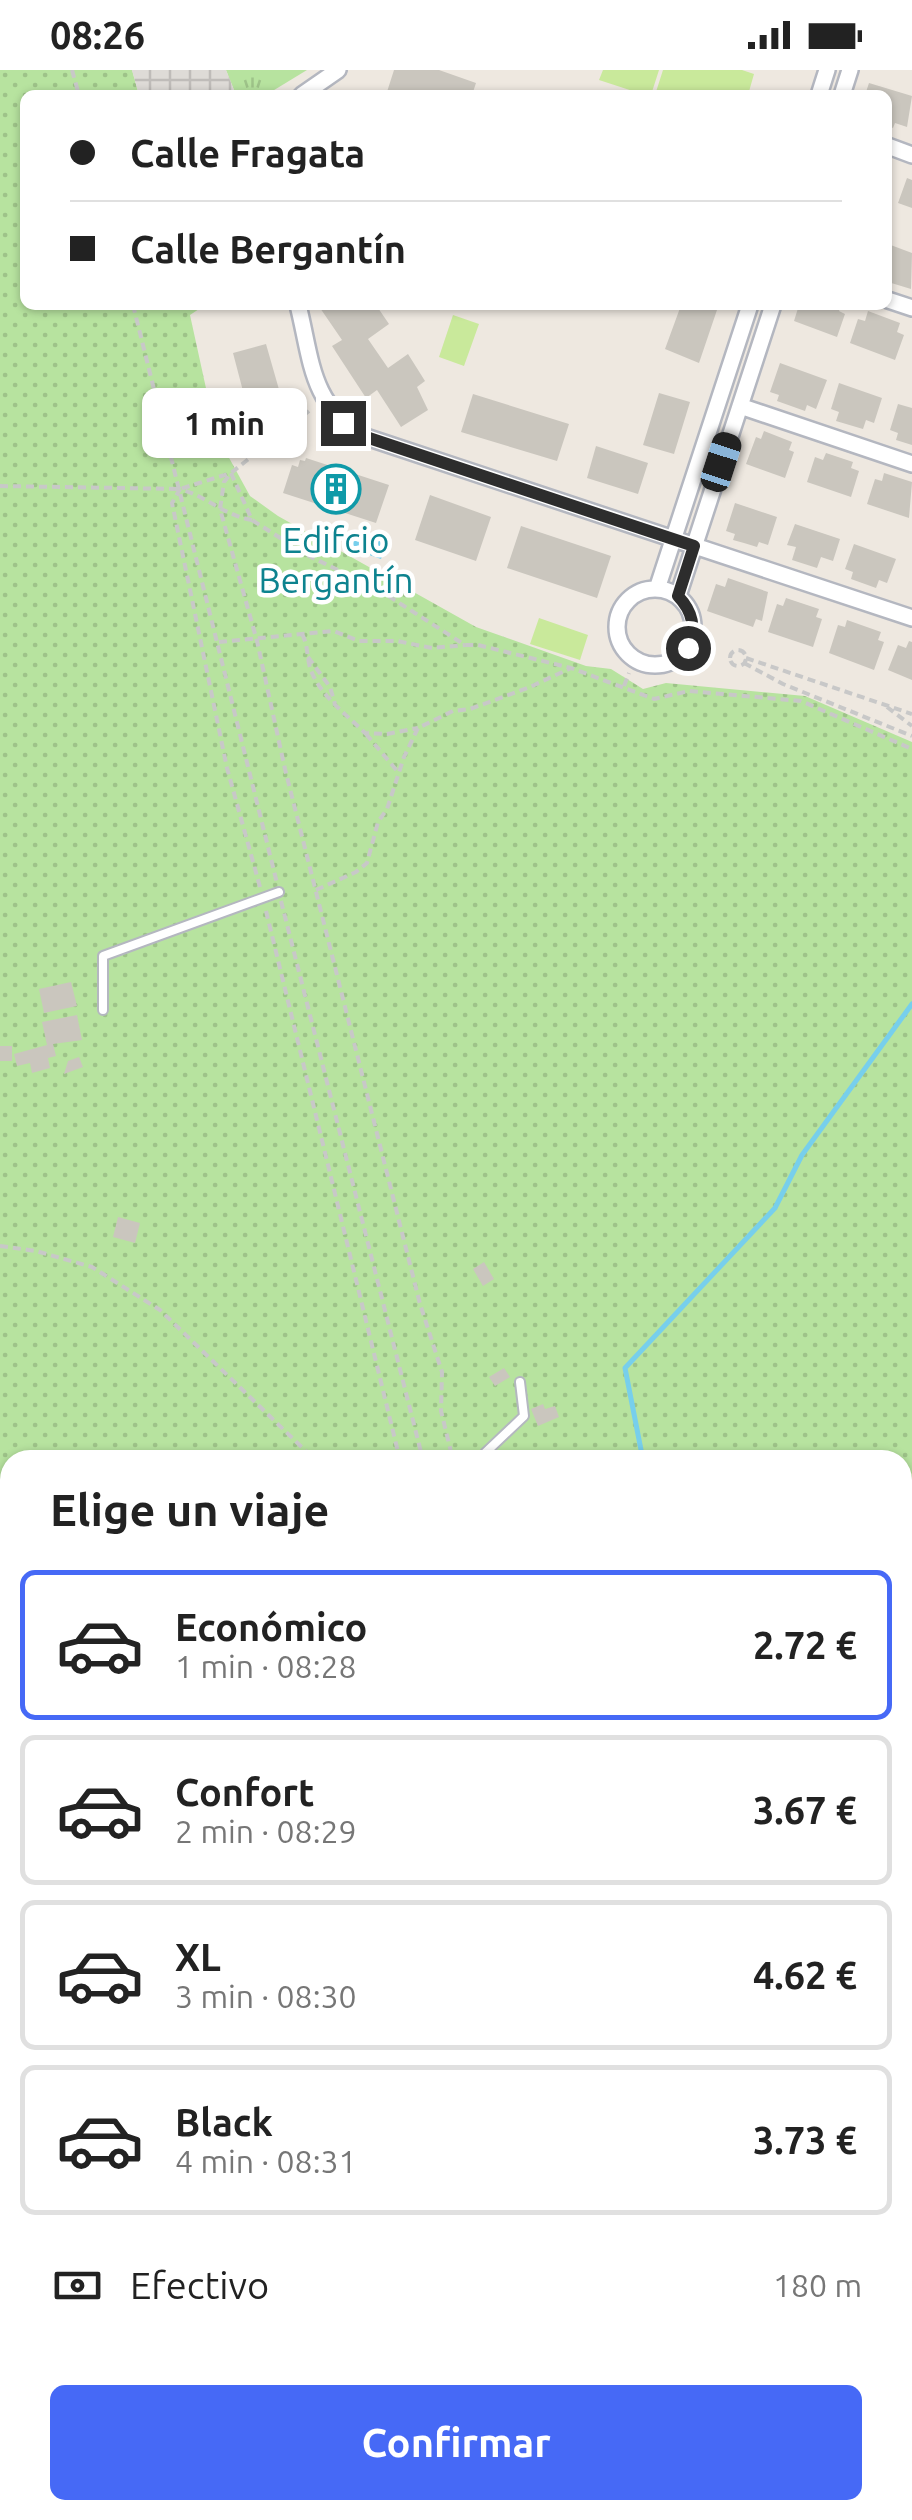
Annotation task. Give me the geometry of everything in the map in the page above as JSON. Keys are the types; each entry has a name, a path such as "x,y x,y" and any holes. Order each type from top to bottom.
{"street":[{"path":"322,90 338,70"},
{"path":"299,310 326,406 363,436 912,618"},
{"path":"658,589 748,310"},
{"path":"678,596 771,310"},
{"path":"740,406 912,464"},
{"path":"658,589 678,596 688,606 694,634 678,659 651,666 636,662 620,642 618,617 633,596 658,589"}],"lane":[{"path":"103,1010 103,956 279,892"},
{"path":"487,1450 524,1416 520,1382"}],"path":[{"path":"309,411 231,473 224,482 220,510 257,641 271,712 420,1304 442,1372 440,1411 450,1450"},
{"path":"231,473 180,489 172,504 227,768 263,899 398,1450"},
{"path":"231,473 252,520"},
{"path":"0,486 180,489 201,496 229,516 252,520 306,554 379,590 465,645"},
{"path":"218,642 334,631 359,641 397,641 432,648 478,645 570,668 654,698 689,692 801,701 912,750"},
{"path":"301,632 313,676 398,772"},
{"path":"912,714 745,661 783,684 912,736"},
{"path":"365,733 388,734 418,728 453,711 530,688 570,668"},
{"path":"624,686 628,673"},
{"path":"883,704 912,726"},
{"path":"316,890 367,863 378,822 387,809 418,728"},
{"path":"0,1246 36,1251 92,1267 160,1310 304,1450"}],"green space":[{"path":"0,70 132,70 138,90 20,90 20,310 198,310 190,315 216,434 250,496 278,516 476,627 586,666 611,669 643,689 666,683 805,696 912,742 912,1450 0,1450"},
{"path":"226,70 307,70 274,90 234,90"},
{"path":"603,70 659,70 653,90 630,90 599,80"},
{"path":"663,70 742,70 754,74 749,90 657,90"},
{"path":"453,315 479,324 464,366 439,357"},
{"path":"539,618 588,635 580,660 530,644"}],"shaded area":[{"path":"132,70 226,70 234,90 138,90"}],"water":[{"path":"352,530 387,542 381,559 346,547"}],"building":[{"path":"394,70 439,70 476,83 474,90 388,90"},
{"path":"869,83 912,96 907,127 895,123 892,128 892,90 867,90"},
{"path":"907,178 912,180 912,208 898,203"},
{"path":"892,246 912,253 911,289 892,283"},
{"path":"321,310 379,310 389,324 368,339 388,368 408,354 425,381 417,387 428,410 401,427 377,390 366,398 332,346 342,340"},
{"path":"679,310 717,310 699,363 665,349"},
{"path":"797,310 839,310 845,314 837,337 794,321"},
{"path":"868,311 900,323 897,332 904,335 895,360 850,343 858,319 865,321"},
{"path":"266,344 282,400 249,414 233,353"},
{"path":"780,363 827,380 816,409 807,405 805,411 777,401 779,395 770,392"},
{"path":"839,383 882,398 874,423 866,420 863,429 836,421 839,412 831,409"},
{"path":"659,393 690,402 674,454 643,445"},
{"path":"473,394 569,424 557,461 461,432"},
{"path":"898,404 912,408 912,445 896,440 898,433 890,430"},
{"path":"764,431 792,442 789,450 794,452 785,478 746,464 756,437 761,439"},
{"path":"596,446 648,463 638,494 587,478"},
{"path":"826,453 853,462 851,468 859,471 851,497 807,482 815,457 823,460"},
{"name":"Edifcio Bergantín","path":"306,458 389,485 376,523 283,493 292,465 298,467 300,460"},
{"path":"884,473 912,482 909,518 867,504 875,479 882,481"},
{"path":"430,495 491,517 476,561 415,540"},
{"path":"735,503 777,517 768,545 759,542 757,547 733,540 735,534 726,531"},
{"path":"795,524 840,539 833,561 821,557 817,568 792,560 796,547 787,545"},
{"path":"521,526 611,556 597,598 507,568"},
{"path":"854,544 896,559 887,583 879,580 876,588 851,579 853,572 845,569"},
{"path":"728,578 768,592 762,621 756,619 753,627 707,611 716,584 725,587"},
{"path":"786,598 819,609 816,617 822,619 813,647 768,632 777,604 783,606"},
{"path":"847,620 881,632 878,640 884,642 874,670 829,653 838,625 845,627"},
{"path":"909,641 912,680 888,670 898,645 906,648"},
{"path":"71,982 77,1006 44,1013 39,989"},
{"path":"77,1015 82,1040 53,1044 56,1056 48,1058 50,1068 32,1073 30,1063 17,1066 14,1054 47,1045 42,1022"},
{"path":"0,1046 12,1046 12,1061 0,1061"},
{"path":"79,1057 83,1067 64,1074 68,1061"},
{"path":"118,1217 140,1223 135,1243 113,1237"},
{"path":"484,1262 494,1279 483,1286 473,1269"},
{"path":"504,1368 510,1377 495,1386 489,1377"},
{"path":"543,1404 545,1409 555,1406 559,1417 538,1426 531,1409"}],"waterway":[{"path":"641,1450 625,1368 775,1208 802,1155 912,1004"}],"place":[{"name":"Edifcio Bergantín","path":"336,489"}],"route":[{"path":"343,423 363,436 694,546 678,596 688,606 693,620 694,634 688,648"}]}
